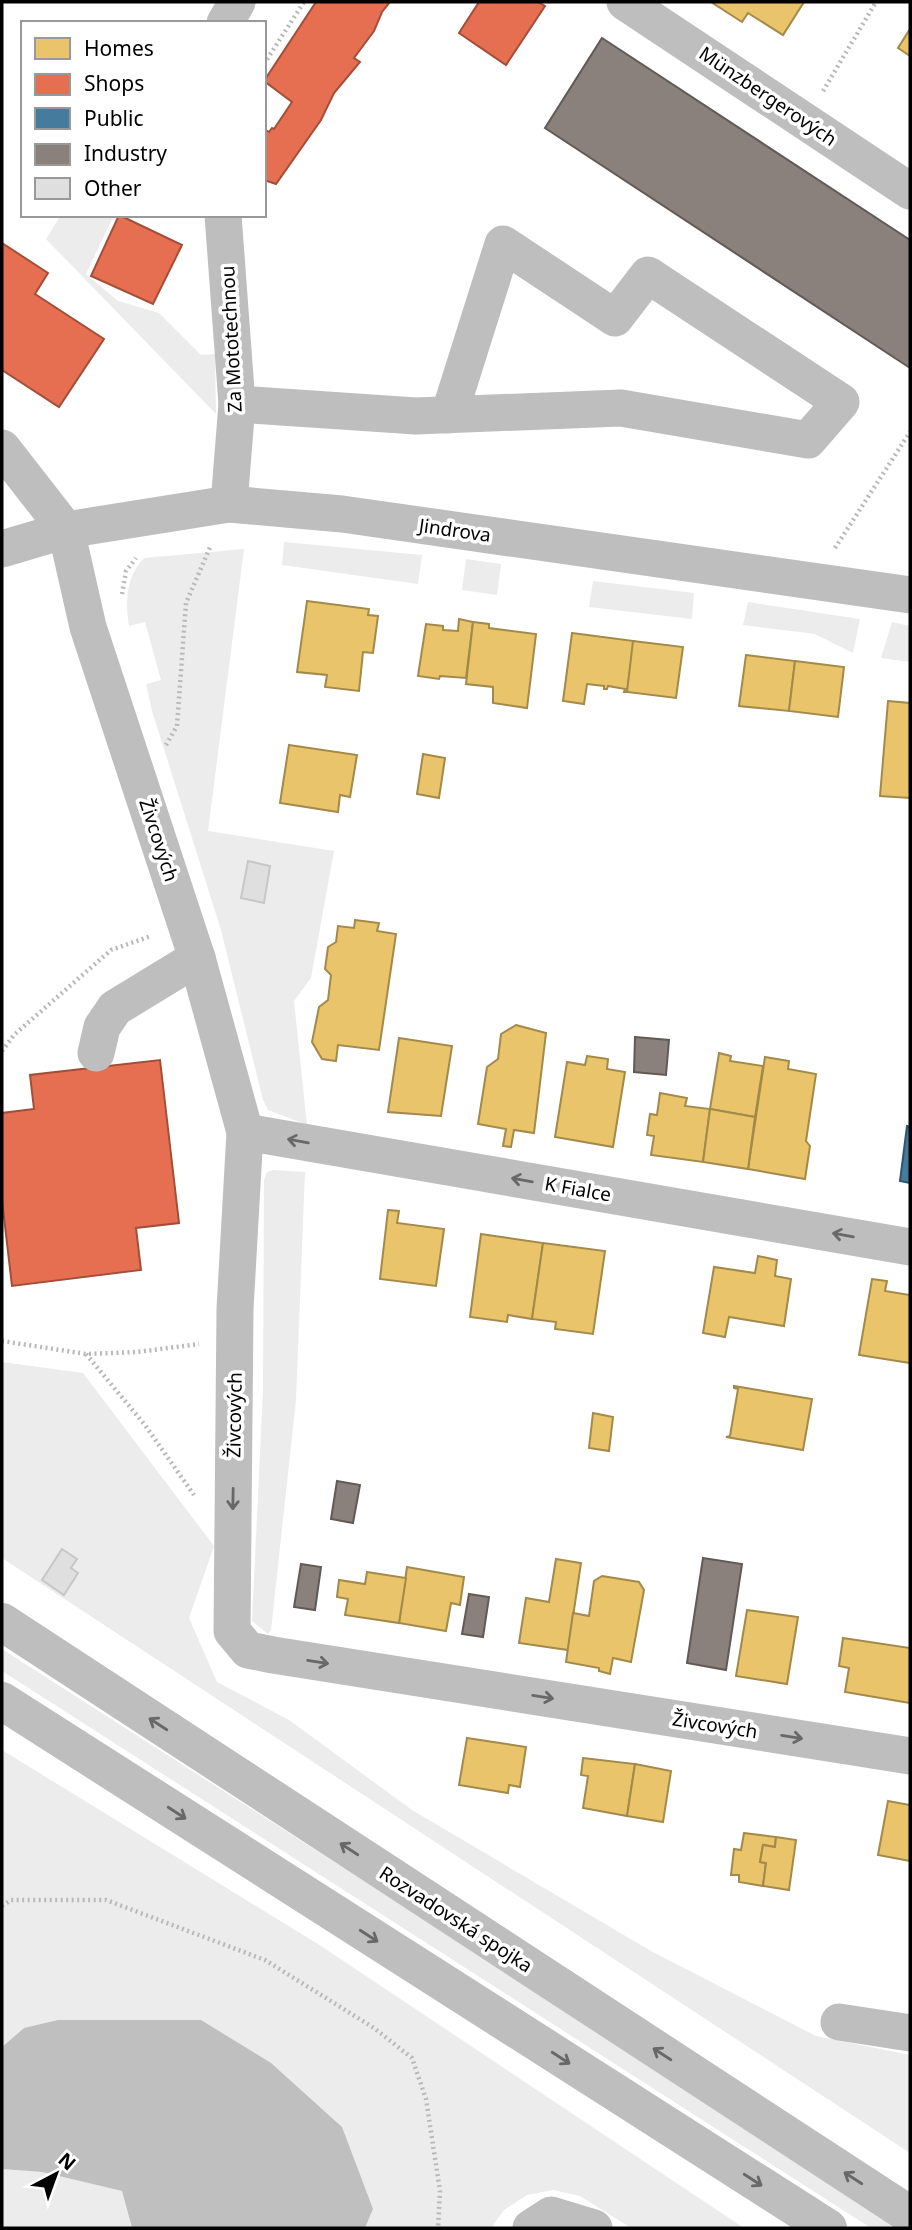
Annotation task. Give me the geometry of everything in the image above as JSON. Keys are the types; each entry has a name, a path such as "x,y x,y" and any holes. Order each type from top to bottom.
{"highway":[{"name":"Rozvadovská spojka","path":"2,1622 910,2215"},
{"path":"2,1701 828,2228"}],"street":[{"path":"226,21 237,2"},
{"name":"Münzbergerových","path":"625,2 910,191"},
{"name":"Za Mototechnou","path":"223,217 237,404 229,504"},
{"path":"237,404 416,416 449,415 621,408 808,440 841,402 648,275 615,318 503,243 449,415"},
{"path":"2,448 66,530"},
{"name":"Jindrova","path":"2,549 66,530 229,504 342,514 910,595"},
{"name":"Živcových","path":"66,530 88,626 197,958 246,1132 235,1324 232,1631 248,1650 910,1756"},
{"path":"96,1053 102,1027 115,1008 197,958"},
{"name":"K Fialce","path":"246,1132 910,1247"},
{"path":"839,2022 910,2033"},
{"path":"531,2228 551,2215 594,2228"}],"path":[{"path":"266,61 304,2"},
{"path":"816,102 876,2"},
{"path":"829,583 833,551 910,432"},
{"path":"199,545 222,542"},
{"path":"161,753 177,726 186,603 212,544"},
{"path":"122,600 126,572 132,561 142,552"},
{"path":"2,1051 14,1035 111,950 155,935"},
{"path":"2,1341 86,1354 137,1352 235,1324"},
{"path":"86,1354 145,1424 232,1549"},
{"path":"2,1906 11,1900 106,1900 265,1960 374,2028 412,2058 426,2099 440,2191 438,2228"}],"shaded area":[{"path":"60,217 113,217 86,274 118,301 159,313 201,355 215,354 216,414 46,239"},
{"path":"284,542 422,555 418,584 282,565"},
{"path":"244,549 208,831 334,851 311,978 294,1001 307,1125 268,1110 263,1100 221,930 152,711 146,684 161,680 145,622 129,626 128,590 138,565 144,558","holes":["248,862 270,866 263,902 242,898"]},
{"path":"466,559 501,564 497,595 462,590"},
{"path":"593,581 694,593 692,619 589,607"},
{"path":"748,602 860,619 853,653 815,634 743,625"},
{"path":"892,622 910,626 910,662 881,658"},
{"path":"267,1172 305,1172 296,1400 271,1630 268,1634 252,1621 263,1391 264,1180"},
{"path":"2,1362 83,1373 214,1546 189,1618 217,1682 289,1720 412,1810 651,1951 816,2036 910,2055 910,2153 2,1558","holes":["62,1549 76,1558 71,1568 78,1574 65,1595 42,1580"]},
{"path":"2,1649 905,2228 871,2228 2,1671"},
{"path":"2,1750 321,1946 744,2228 631,2228 580,2196 553,2190 527,2195 504,2210 491,2228 365,2228 373,2209 24,2028 2,2047"},
{"path":"58,2020 201,2020 271,2063 342,2127 373,2209 365,2228 132,2228 122,2191 42,2172 2,2169 2,2047 24,2028"},
{"path":"2,2169 42,2172 122,2191 132,2228 2,2228"}],"building: Homes":[{"path":"711,2 804,2 783,35 748,13 742,22"},
{"path":"910,29 910,56 898,48"},
{"path":"307,601 369,609 368,615 378,616 373,653 363,652 359,691 325,687 327,675 297,672"},
{"path":"459,619 473,622 466,678 440,676 439,679 418,676 426,624 443,626 443,630 458,631"},
{"path":"473,622 489,624 489,628 536,634 527,708 493,703 493,687 466,684"},
{"path":"572,633 634,641 627,692 624,692 625,689 608,686 604,689 604,686 587,684 584,704 563,701"},
{"path":"633,641 683,647 676,698 627,692"},
{"path":"746,655 795,661 789,711 739,706"},
{"path":"795,661 844,667 838,717 789,711"},
{"path":"888,701 910,703 910,798 880,796"},
{"path":"289,745 357,755 350,797 340,795 338,812 280,803"},
{"path":"423,754 445,758 439,798 417,794"},
{"path":"355,920 379,923 377,931 396,934 379,1050 338,1045 336,1061 322,1059 312,1042 319,1007 328,1000 331,975 325,969 328,947 336,942 338,926 354,928"},
{"path":"516,1025 546,1033 534,1133 514,1130 511,1147 503,1146 506,1129 478,1124 487,1067 498,1059 501,1034"},
{"path":"399,1038 452,1046 441,1116 388,1112"},
{"path":"719,1053 731,1056 730,1061 763,1066 755,1117 710,1109"},
{"path":"587,1056 608,1059 607,1069 625,1072 613,1147 555,1137 567,1062 585,1065"},
{"path":"765,1057 789,1061 788,1069 816,1074 806,1141 810,1146 805,1179 748,1169"},
{"path":"660,1093 687,1098 685,1106 710,1109 703,1162 651,1155 654,1136 647,1135 650,1114 657,1115"},
{"path":"710,1109 755,1117 748,1169 703,1162"},
{"path":"388,1210 399,1211 397,1223 444,1229 436,1286 380,1279"},
{"path":"481,1234 543,1243 532,1319 508,1315 507,1322 470,1317"},
{"path":"543,1243 605,1251 593,1334 555,1329 556,1322 532,1319"},
{"path":"758,1256 777,1260 775,1276 791,1279 784,1326 729,1317 725,1337 703,1333 714,1267 755,1273"},
{"path":"872,1279 887,1281 885,1291 910,1295 910,1363 859,1355"},
{"path":"734,1386 812,1399 803,1450 726,1437 730,1436 738,1389"},
{"path":"593,1413 613,1417 609,1451 589,1448"},
{"path":"556,1559 581,1563 568,1650 519,1643 526,1598 549,1602"},
{"path":"407,1567 464,1577 460,1605 451,1603 446,1631 399,1623"},
{"path":"367,1572 406,1578 399,1623 345,1615 348,1599 337,1597 339,1580 365,1584"},
{"path":"602,1576 639,1582 644,1590 631,1662 613,1658 610,1674 599,1671 599,1668 566,1662 573,1613 589,1616 594,1581"},
{"path":"747,1610 798,1617 787,1684 736,1676"},
{"path":"843,1638 910,1648 910,1703 845,1692 849,1668 839,1666"},
{"path":"467,1738 526,1747 520,1787 509,1785 508,1793 459,1785"},
{"path":"583,1758 635,1764 627,1816 583,1808 588,1776 581,1775"},
{"path":"635,1764 671,1771 663,1822 627,1816"},
{"path":"888,1801 910,1805 910,1861 878,1855"},
{"path":"744,1833 776,1837 775,1847 763,1845 760,1862 766,1863 763,1886 739,1882 739,1875 731,1875 734,1849 741,1850"},
{"path":"776,1837 796,1840 789,1890 763,1886 766,1863 760,1862 763,1845 775,1847"}],"building: Shops":[{"path":"316,2 390,2 382,12 374,31 354,58 360,62 334,93 321,120 276,184 266,181 266,130 269,132 274,129 292,102 266,82 266,78"},
{"path":"479,2 538,2 545,6 506,65 459,33"},
{"path":"118,217 182,245 153,304 91,276"},
{"path":"2,243 48,273 35,294 104,339 59,407 2,370"},
{"path":"160,1060 179,1223 136,1228 141,1270 12,1286 2,1200 2,1113 34,1109 30,1075"}],"building: Public":[{"path":"907,1126 910,1127 910,1183 900,1181"}],"building: Industry":[{"path":"602,38 910,240 910,368 545,128"},
{"path":"635,1037 669,1040 666,1075 634,1072"},
{"path":"337,1481 360,1485 353,1523 331,1519"},
{"path":"703,1558 742,1564 726,1670 687,1663"},
{"path":"301,1564 321,1567 315,1610 294,1607"},
{"path":"469,1594 489,1597 483,1637 462,1634"}],"building: Other":[{"path":"248,861 270,866 264,903 241,898"},
{"path":"62,1549 77,1559 71,1568 78,1573 64,1595 42,1580"}]}
